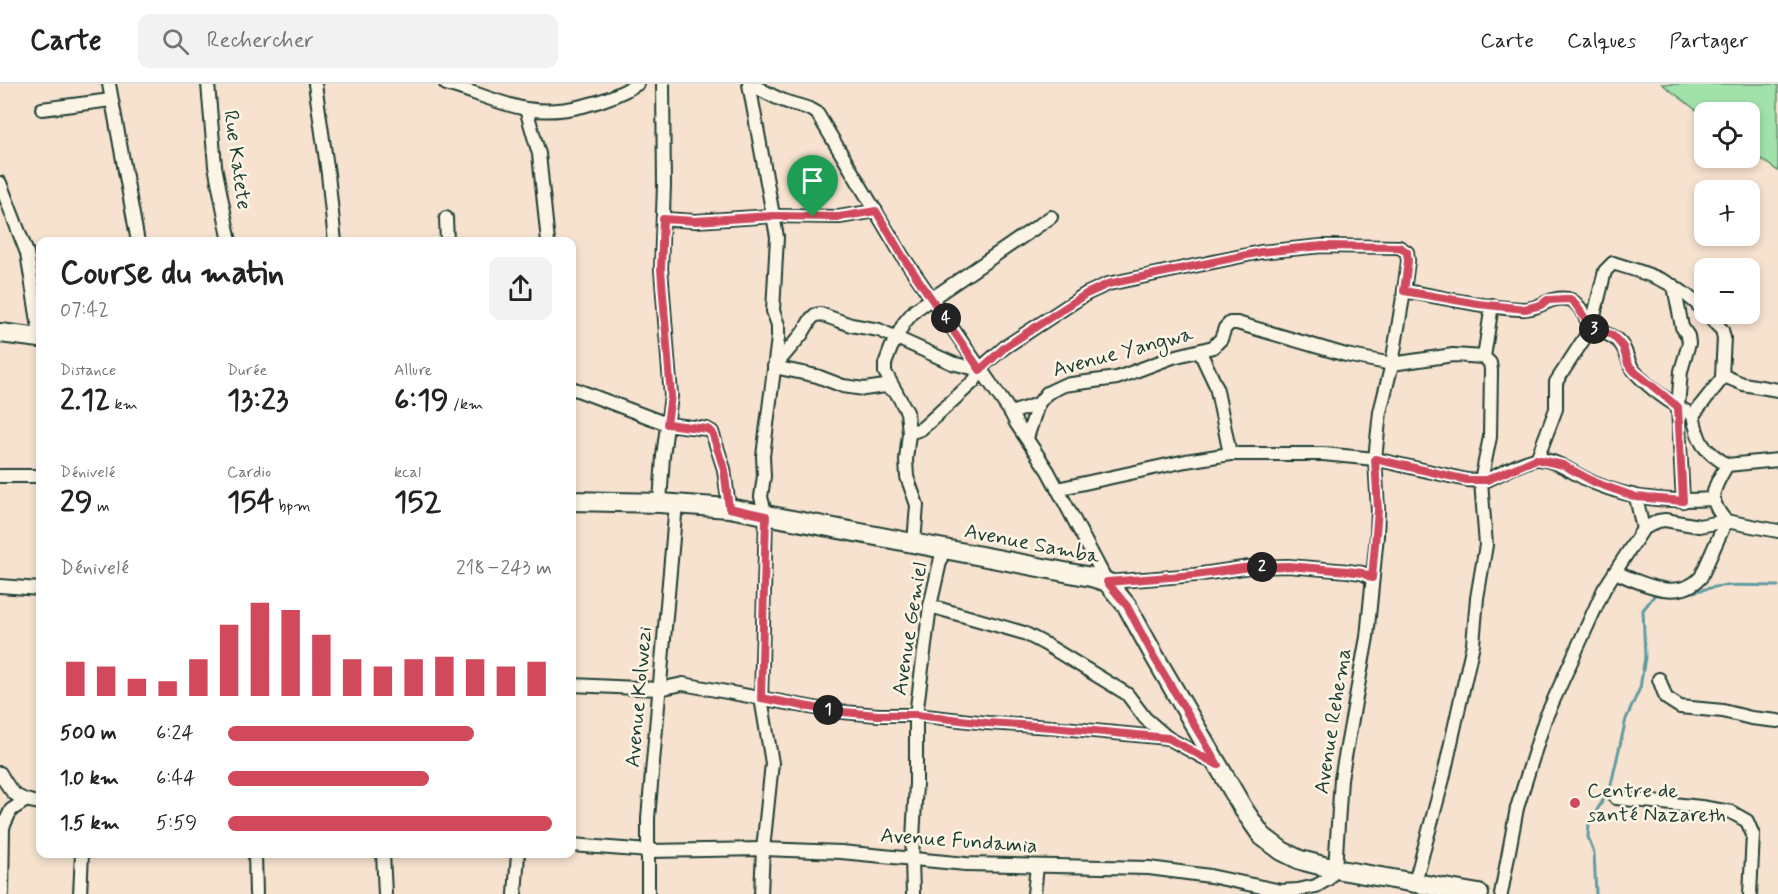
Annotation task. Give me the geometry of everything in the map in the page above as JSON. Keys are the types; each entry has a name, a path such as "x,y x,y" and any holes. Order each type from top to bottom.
{"street":[{"path":"109,84 137,237"},
{"name":"Rue Katete","path":"208,84 215,166 229,237"},
{"path":"315,84 328,174 334,237"},
{"path":"446,84 526,109 551,110 598,102 637,84"},
{"name":"Avenue Kolwezi","path":"648,894 648,818 659,689 668,503 667,424 671,396 661,269 663,84"},
{"path":"750,84 789,103 812,109 817,113 903,257 1011,413 1048,471 1107,582 1195,575 1250,567 1288,566 1348,571 1362,573 1372,578"},
{"path":"750,84 777,237 773,311 778,325 778,338 763,456 764,476 761,497 766,516 761,698 772,763 763,849 762,894"},
{"path":"42,109 111,100"},
{"path":"526,109 539,154 547,237"},
{"path":"0,183 27,254 36,309"},
{"path":"663,219 695,221 773,216 839,217 876,211"},
{"path":"447,218 447,237"},
{"path":"914,543 917,505 908,477 906,460 909,433 907,412 885,372 885,364 904,323 915,310 931,297 1051,218"},
{"name":"Avenue Rehema","path":"980,370 1005,347 1095,289 1163,271 1261,252 1322,246 1399,247 1407,252 1404,291 1392,364 1380,412 1375,459 1378,510 1367,637 1341,779 1335,869"},
{"path":"1536,459 1556,409 1556,382 1591,327 1605,271 1613,263 1644,272 1674,286 1694,301"},
{"path":"1674,286 1682,327 1688,336 1689,343 1681,371 1678,407 1683,501"},
{"path":"1404,291 1478,304 1525,309 1541,305 1547,300 1570,299 1576,304 1591,327 1612,335 1617,340 1623,347 1628,364 1635,372 1678,407 1693,415"},
{"path":"1415,882 1443,779 1473,644 1477,598 1486,545 1481,481 1491,426 1491,370 1490,363 1484,357 1492,305"},
{"path":"774,367 815,315 827,315 851,325 897,336 952,363 980,370"},
{"name":"Avenue Yangwa","path":"1011,413 1038,404 1047,393 1064,385 1117,378 1173,357 1213,348 1230,323 1237,323 1346,355 1392,364 1453,355 1484,357"},
{"path":"1716,324 1722,330 1724,338 1722,376 1693,415 1696,432 1704,449 1727,465 1778,460"},
{"path":"0,333 36,338"},
{"path":"1200,352 1216,386 1230,454"},
{"path":"774,367 817,376 843,386 864,388 885,386 896,392"},
{"path":"909,433 921,429 928,423 974,381 980,370"},
{"path":"1722,376 1743,384 1778,390"},
{"path":"576,390 667,424 707,429 712,432 724,469 729,508"},
{"path":"1027,438 1038,404"},
{"path":"1057,489 1175,463 1230,454 1323,454 1375,459 1467,480 1481,481 1536,459 1563,465 1596,483 1636,497 1683,501 1713,499"},
{"path":"1726,521 1717,511 1713,499 1716,483 1727,465"},
{"path":"0,476 36,476"},
{"path":"1636,497 1644,529"},
{"name":"Avenue Samba","path":"576,501 668,503 729,508 1091,577 1107,582 1127,606 1155,659 1244,810 1262,836 1300,861 1476,894"},
{"path":"1501,894 1517,808 1554,697 1604,589 1644,529 1665,520 1699,526 1726,521 1778,531"},
{"path":"1615,572 1654,588 1675,589 1691,585 1701,577 1726,521"},
{"name":"Avenue Gemiel","path":"912,894 916,715 930,606 944,549"},
{"path":"0,586 36,589"},
{"path":"930,606 1024,633 1045,644 1127,694 1145,718 1168,738 1218,765"},
{"path":"1659,679 1666,698 1680,707 1723,711 1751,718 1778,721"},
{"path":"576,685 659,689 683,684 831,711 916,715 1168,738"},
{"path":"0,772 10,791 25,801 36,802"},
{"path":"1616,798 1731,812 1747,821 1753,835 1750,894"},
{"path":"2,894 3,827 10,810 25,801"},
{"name":"Avenue Fundamia","path":"576,846 649,851 763,849 912,858 966,864 1115,867 1181,871 1281,893 1316,886 1328,879 1335,869"},
{"path":"80,894 82,858"},
{"path":"255,858 256,894"},
{"path":"383,858 384,894"},
{"path":"515,894 518,858"},
{"path":"1034,894 1037,866"}],"green space":[{"path":"1662,84 1778,84 1778,171 1760,158 1760,102 1694,102 1694,108"}],"waterway":[{"path":"1675,595 1721,586 1778,586"},
{"path":"1596,894 1594,853 1588,837 1589,823 1610,789 1626,719 1640,688 1645,657 1643,610 1657,592"}],"place":[{"name":"Centre de santé Nazareth","path":"1575,803"}],"route":[{"path":"876,211 903,257 980,370 1005,347 1095,289 1163,271 1261,252 1322,246 1399,247 1407,252 1404,291 1478,304 1525,309 1541,305 1547,300 1570,299 1576,304 1591,327 1612,335 1617,340 1623,347 1628,364 1635,372 1678,407 1683,501 1636,497 1584,478 1563,465 1536,459 1481,481 1467,480 1375,459 1378,510 1372,578 1362,573 1348,571 1288,566 1250,567 1195,575 1107,582 1127,606 1155,659 1218,765 1168,738 916,715 831,711 761,698 766,516 729,508 724,469 712,432 707,429 667,424 671,380 661,269 663,219 695,221 773,216 813,217 850,216 876,211"}]}
